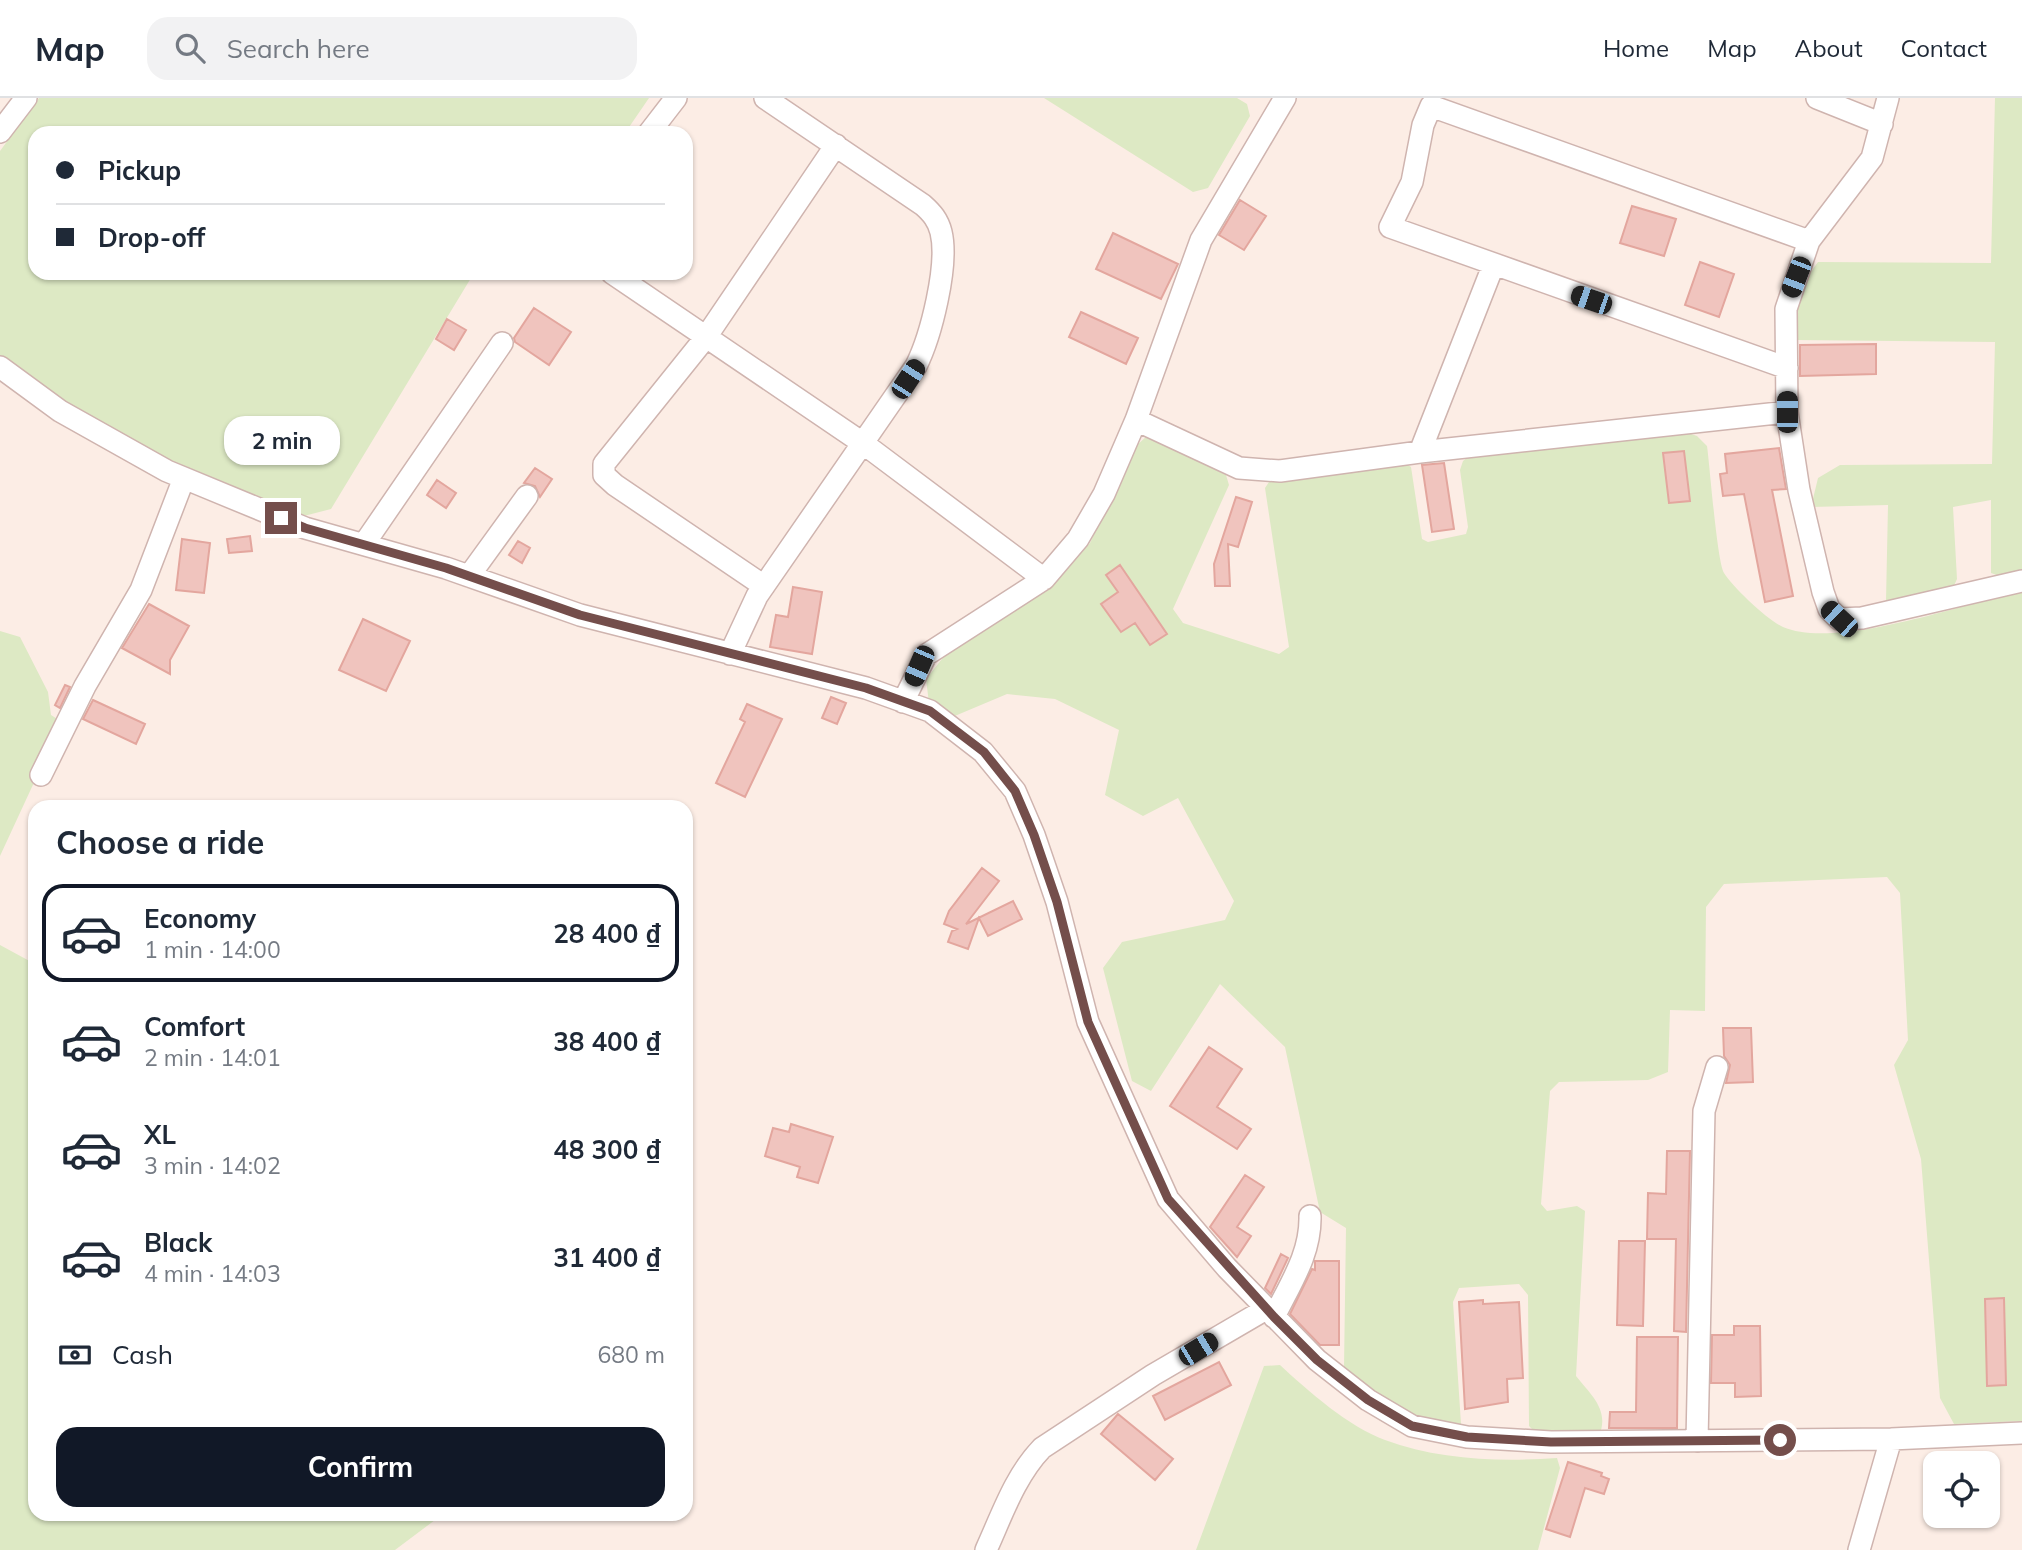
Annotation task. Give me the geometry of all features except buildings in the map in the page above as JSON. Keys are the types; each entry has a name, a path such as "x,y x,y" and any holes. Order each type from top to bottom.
{"street":[{"path":"0,132 26,98"},
{"path":"654,126 676,98"},
{"path":"730,654 764,586 864,444 916,366 930,340 936,308 942,233 935,216 923,205 765,98"},
{"path":"903,702 926,655 1044,579 1078,539 1104,494 1136,420 1201,240 1285,98"},
{"path":"1817,98 1882,124"},
{"path":"1888,98 1866,170 1809,241 1786,309 1787,412 1799,490 1823,592 1829,609 1839,619 1876,615 2022,581"},
{"path":"1787,368 1493,266 1390,227 1412,182 1423,125 1432,102 1809,241"},
{"path":"764,586 604,475 604,464 706,337 777,237 836,145"},
{"path":"1420,452 1493,266"},
{"path":"622,280 864,444 1044,579"},
{"path":"364,544 502,343"},
{"path":"0,367 60,411 184,478 305,528 469,576 580,615 866,688 930,711 984,752 1015,791 1057,902 1088,1022 1168,1199 1270,1313 1317,1360 1368,1400 1412,1426 1467,1437 1551,1442 1891,1439 2022,1433"},
{"path":"1136,420 1239,468 1280,471 1420,452 1787,412"},
{"path":"41,775 85,686 141,590 184,478"},
{"path":"469,576 527,496"},
{"path":"1697,1441 1704,1111 1717,1067"},
{"path":"986,1550 1016,1484 1030,1461 1042,1448 1153,1375 1270,1313 1306,1253 1311,1237 1310,1216"},
{"path":"1858,1550 1891,1439"}],"green space":[{"path":"39,98 649,98 630,126 28,126 28,280 470,280 331,509 300,517 189,472 68,406 0,359 0,151"},
{"path":"1044,98 1237,98 1247,104 1250,116 1208,188 1193,192"},
{"path":"1995,98 2022,98 2022,572 2002,577 1991,573 1991,500 1953,507 1957,579 1952,590 1898,604 1886,601 1888,505 1811,507 1818,478 1840,465 1992,464 1995,342 1794,340 1796,308 1806,281 1818,262 1991,263"},
{"path":"1682,431 1697,436 1707,446 1716,533 1724,573 1751,603 1783,627 1806,633 1867,629 2022,590 2022,1421 1954,1424 1940,1398 1921,1159 1894,1065 1908,1040 1900,893 1887,877 1724,884 1706,907 1705,1011 1670,1010 1668,1072 1648,1080 1559,1082 1550,1091 1541,1204 1547,1211 1577,1206 1585,1211 1576,1376 1593,1396 1601,1411 1602,1427 1599,1436 1539,1436 1529,1426 1528,1295 1519,1284 1459,1288 1453,1302 1461,1424 1425,1422 1368,1388 1344,1368 1346,1228 1320,1212 1285,1047 1220,984 1151,1091 1132,1081 1103,968 1122,942 1225,920 1234,901 1178,798 1143,816 1105,795 1119,730 1055,699 1007,694 950,718 929,703 926,679 950,649 1053,586 1090,543 1136,446 1147,436 1226,475 1229,485 1173,609 1183,623 1279,654 1289,647 1265,488 1271,479 1403,462 1411,467 1422,539 1428,542 1466,534 1468,527 1460,470 1463,461 1472,454"},
{"path":"0,631 20,637 48,692 51,715 62,722 0,856"},
{"path":"0,945 28,960 28,1521 434,1521 395,1550 0,1550"},
{"path":"1280,1365 1343,1417 1371,1434 1405,1447 1470,1458 1557,1458 1560,1468 1538,1550 1196,1550 1264,1366"}],"route":[{"path":"281,518 305,528 446,568 580,615 866,688 930,711 984,752 1015,791 1034,835 1057,902 1088,1022 1168,1199 1227,1268 1274,1317 1317,1360 1368,1400 1412,1426 1467,1437 1551,1442 1780,1440"}]}
